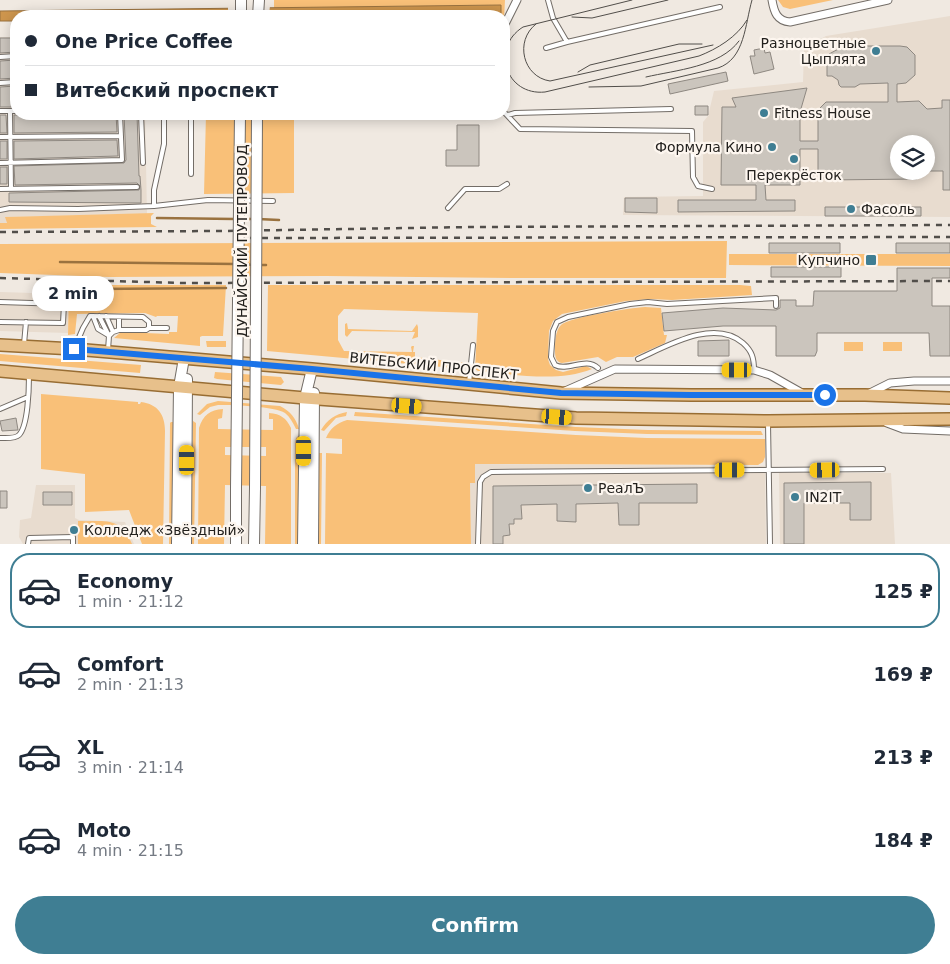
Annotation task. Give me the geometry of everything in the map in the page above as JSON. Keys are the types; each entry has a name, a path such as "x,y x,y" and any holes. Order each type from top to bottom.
{"main road":[{"name":"ДУНАЙСКИЙ ПУТЕПРОВОД","path":"236,544 240,120"},
{"name":"ДУНАЙСКИЙ ПУТЕПРОВОД","path":"254,544 257,120"},
{"name":"ВИТЕБСКИЙ ПРОСПЕКТ","path":"0,345 184,358 561,393 804,394 950,398"},
{"path":"177,544 184,358"},
{"path":"303,544 312,369"},
{"path":"0,371 310,398 576,418 950,419"},
{"path":"183,387 186,544"},
{"path":"310,398 312,544"}],"street":[{"path":"510,13 516,0"},
{"path":"772,0 779,19 790,22 888,0"},
{"path":"561,393 615,369 754,370 770,375 804,394"},
{"name":"ВИТЕБСКИЙ ПРОСПЕКТ","path":"866,395 890,383 950,381"},
{"path":"880,420 903,429 950,431"}],"lane":[{"path":"548,0 553,18 567,42"},
{"path":"546,48 720,6"},
{"path":"510,114 671,108"},
{"path":"0,111 10,111"},
{"path":"510,118 520,129 692,131 693,177 698,186 712,189"},
{"path":"10,120 11,189"},
{"path":"0,163 122,160 120,120"},
{"path":"142,120 143,163"},
{"path":"154,206 154,190 164,144 164,120"},
{"path":"191,120 191,174"},
{"path":"0,138 121,136"},
{"path":"448,208 465,189 499,189 508,184"},
{"path":"0,189 137,187"},
{"path":"0,210 10,208 78,209 154,206 208,200 273,201"},
{"path":"598,368 594,364 587,363 563,367 555,365 551,357 552,330 557,322 568,317 648,302 667,304 776,298 776,306"},
{"path":"0,302 64,304 63,324 0,322"},
{"path":"92,316 98,329 109,336"},
{"path":"74,349 88,318 92,316 143,317 149,322 148,328"},
{"path":"99,316 109,336 108,352"},
{"path":"106,316 113,332"},
{"path":"119,316 119,330"},
{"path":"24,346 26,322"},
{"path":"109,336 119,330 167,328"},
{"path":"638,359 697,334 724,334 733,336 747,347 754,359 754,370"},
{"path":"469,385 473,345"},
{"path":"0,438 16,437 21,433 26,415 29,374"},
{"path":"0,409 28,397"},
{"path":"768,420 770,544"},
{"path":"478,544 480,482 483,477 491,472 883,469"},
{"path":"28,544 28,538 73,537 73,544"}],"shaded area":[{"path":"274,0 505,0 504,10 501,10 501,5 274,8"},
{"path":"778,0 833,0 790,9 783,7"},
{"path":"501,5 501,10 84,10"},
{"path":"0,11 10,11 10,21 0,21"},
{"path":"950,16 950,217 623,215 624,197 703,196 703,122 708,116 714,91 803,82 804,48 826,36"},
{"path":"0,37 10,37 10,120 145,120 147,214 6,217 7,224 0,223"},
{"path":"206,120 294,120 294,193 204,194"},
{"path":"154,213 151,216 151,224 157,227 0,229 0,223 7,223 5,217"},
{"path":"727,241 726,278 109,277 0,273 0,244"},
{"path":"729,254 950,254 950,266 729,265"},
{"path":"69,285 226,285 223,336 202,336 200,337 200,346 114,338 121,332 169,334 169,332 177,332 178,316 156,317 145,313 77,314 75,334 68,335"},
{"path":"268,285 740,285 751,286 752,295 626,301 562,314 553,321 549,331 548,359 550,365 556,370 563,372 586,366 592,369 564,376 550,377 478,371 475,369 478,313 344,309 338,316 338,340 344,351 412,352 411,347 414,346 413,352 415,352 415,357 465,363 464,369 267,351"},
{"path":"0,292 66,294 66,298 69,298 68,333 0,331"},
{"path":"645,307 661,308 664,335 667,335 665,343 633,357 617,357 606,362 598,357 562,363 556,359 556,337 561,325 566,322 587,316"},
{"path":"347,323 348,329 412,331 417,324 418,337 412,339 415,332 352,331 347,337 345,335 345,324"},
{"path":"206,341 226,341 226,347 207,347"},
{"path":"844,342 863,342 863,351 844,351"},
{"path":"883,342 902,342 902,351 883,351"},
{"path":"0,354 141,365 140,373 0,361"},
{"path":"215,372 281,377 284,382 281,385 217,379 214,378"},
{"path":"41,394 138,402 138,404 141,402 152,405 159,411 164,420 165,431 163,544 142,544 129,510 85,512 85,474 41,469"},
{"path":"218,401 280,406 292,415 299,429 296,429 285,413 262,407 218,405 210,407 200,415 197,414 207,404"},
{"path":"223,409 222,418 218,419 218,429 273,430 273,419 269,419 269,413 283,417 291,428 291,544 265,544 266,486 225,485 224,544 198,544 199,428 205,417 211,412","holes":["225,447 266,447 266,456 225,455"]},
{"path":"347,412 346,416 336,418 324,431 321,430 332,418"},
{"path":"355,412 576,427 761,431 763,435 575,431 354,416"},
{"path":"347,420 576,435 765,439 765,457 763,462 758,465 475,464 475,483 470,483 471,544 325,544 326,453 342,454 342,439 326,438 334,426"},
{"path":"193,421 196,423 194,544 191,544"},
{"path":"173,422 172,544 169,544 170,423"},
{"path":"298,436 300,437 299,544 295,544 295,443"},
{"path":"318,453 322,453 321,544 317,544"},
{"name":"IN2IT","path":"475,464 765,466 766,544 471,544 470,483 475,482"},
{"name":"IN2IT","path":"779,473 891,473 895,544 780,544"},
{"name":"Колледж «Звёздный»","path":"36,485 75,485 75,518 79,520 125,522 134,544 23,544 19,537 20,520 31,518"},
{"path":"78,521 111,522 123,529 132,544 78,544"}],"pier":[{"path":"270,5 270,10 228,10 228,6"}],"building":[{"path":"0,38 10,38 10,52 0,53"},
{"path":"844,46 900,46 907,47 915,55 915,75 906,83 897,84 897,102 919,101 927,109 942,108 942,100 950,100 950,190 943,190 943,171 935,171 935,135 890,135 890,179 826,180 818,173 818,149 800,149 800,185 765,185 766,200 795,200 795,211 678,212 678,200 756,200 756,185 721,185 722,107 736,107 732,98 807,88 800,112 800,141 818,141 818,110 826,102 888,102 888,83 841,87 838,80 832,76 827,76 827,58 829,54"},
{"path":"764,48 765,53 770,52 774,69 754,74 750,56 755,56 754,50"},
{"path":"10,60 10,78 0,79 0,61"},
{"path":"726,72 728,81 670,94 668,84"},
{"path":"10,86 10,107 0,107 0,87"},
{"path":"695,106 708,106 708,115 695,115"},
{"path":"0,115 6,115 7,133 0,133"},
{"path":"14,120 116,120 117,132 14,133"},
{"path":"124,120 137,120 141,203 9,202 9,193 139,190 140,186 137,183 15,185 14,166 124,163 126,160"},
{"path":"457,125 479,125 479,166 446,166 446,150 457,150"},
{"path":"117,140 118,156 14,159 14,141"},
{"path":"0,141 7,141 7,159 0,159"},
{"path":"0,167 7,167 7,184 0,184"},
{"path":"625,198 657,198 657,213 625,212"},
{"path":"825,207 921,207 921,216 825,216"},
{"path":"769,243 840,243 840,253 769,253"},
{"path":"896,243 950,243 950,253 896,253"},
{"path":"771,267 841,267 841,277 771,277"},
{"path":"897,268 950,268 950,278 932,278 932,306 950,306 950,356 930,356 929,333 817,333 817,351 815,356 776,356 776,326 723,326 664,331 662,313 723,308 776,310 780,308 780,300 796,300 796,306 813,306 814,291 897,291"},
{"path":"729,340 729,356 698,356 698,341"},
{"path":"16,418 18,430 2,431 0,421"},
{"path":"871,482 871,520 850,520 850,503 804,503 804,544 784,544 784,483"},
{"path":"697,484 697,503 639,503 639,525 619,525 618,503 576,504 576,522 557,521 557,504 521,505 522,519 514,519 514,524 509,524 510,535 503,536 503,544 493,544 493,486"},
{"path":"0,491 7,491 7,508 0,508"},
{"path":"43,492 72,492 72,505 43,505"}],"waterway":[{"path":"157,218 235,219"},
{"path":"241,219 253,219"},
{"path":"258,219 279,220"},
{"path":"60,262 236,264"},
{"path":"241,264 253,265"},
{"path":"259,265 266,265"},
{"path":"93,289 226,288"}],"tram line":[{"path":"510,42 523,27 632,0"},
{"path":"572,17 592,18 668,0"},
{"path":"589,87 641,86 718,68 734,57 739,49 752,0"},
{"path":"510,75 520,86 532,91 545,92 699,56 726,42 738,32 747,20"},
{"path":"536,24 529,31 525,40 525,57 533,73 550,81 713,45"},
{"path":"646,77 709,62 721,57 739,41"},
{"path":"578,72 590,65 679,44 702,44"}],"railway":[{"path":"0,232 470,227 950,225"},
{"path":"250,238 950,237"},
{"path":"0,278 183,283 950,281"}],"place":[{"name":"Разноцветные Цыплята","path":"876,51"},
{"name":"Fitness House","path":"764,113"},
{"name":"Формула Кино","path":"772,147"},
{"name":"Перекрёсток","path":"794,159"},
{"name":"Фасоль","path":"851,209"},
{"name":"Купчино","path":"871,260"},
{"name":"РеалЪ","path":"588,488"},
{"name":"IN2IT","path":"795,497"},
{"name":"Колледж «Звёздный»","path":"74,530"}],"route":[{"path":"74,349 424,379 561,393 825,395"}]}
